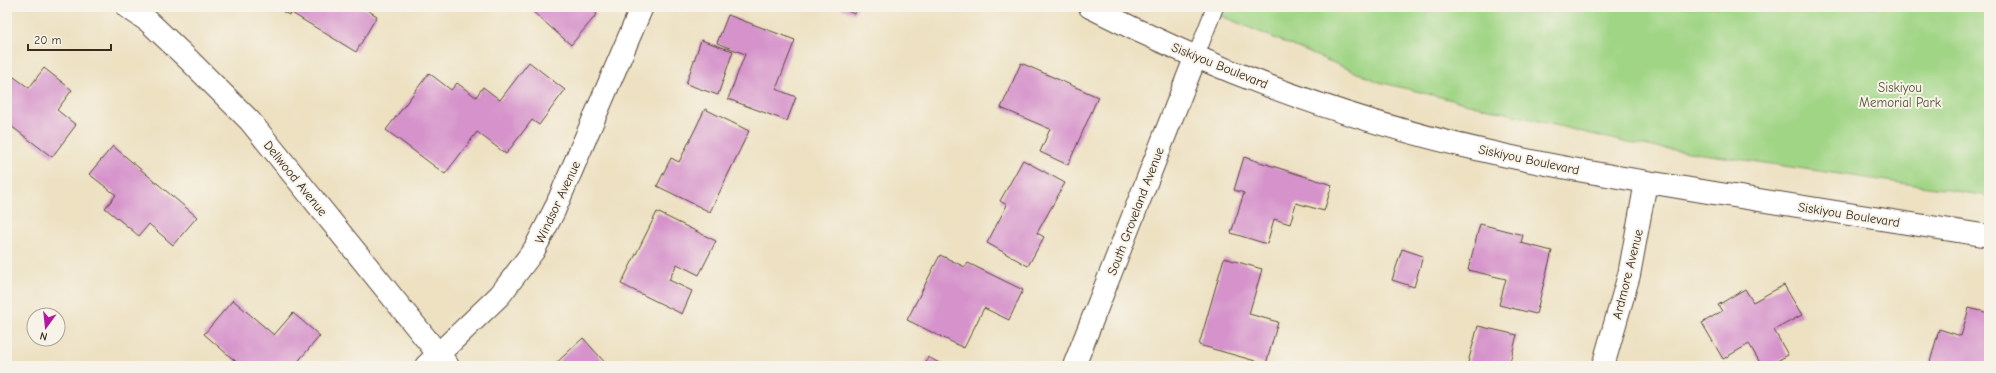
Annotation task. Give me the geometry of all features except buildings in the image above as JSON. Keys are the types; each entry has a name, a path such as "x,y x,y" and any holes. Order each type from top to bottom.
{"street":[{"name":"Dellwood Avenue","path":"127,7 148,21 250,121 437,362"},
{"name":"Windsor Avenue","path":"437,362 500,295 534,250 554,211 642,7"},
{"name":"Siskiyou Boulevard","path":"1090,7 1196,56 1324,105 1391,126 1484,151 1646,182 1989,236"},
{"name":"South Groveland Avenue","path":"1074,366 1196,56"},
{"name":"Ardmore Avenue","path":"1604,366 1629,275 1646,182"}],"lane":[{"path":"1196,56 1215,7"}],"green space":[{"name":"Siskiyou Memorial Park","path":"1200,7 1989,7 1989,196 1628,143 1379,82"}]}
